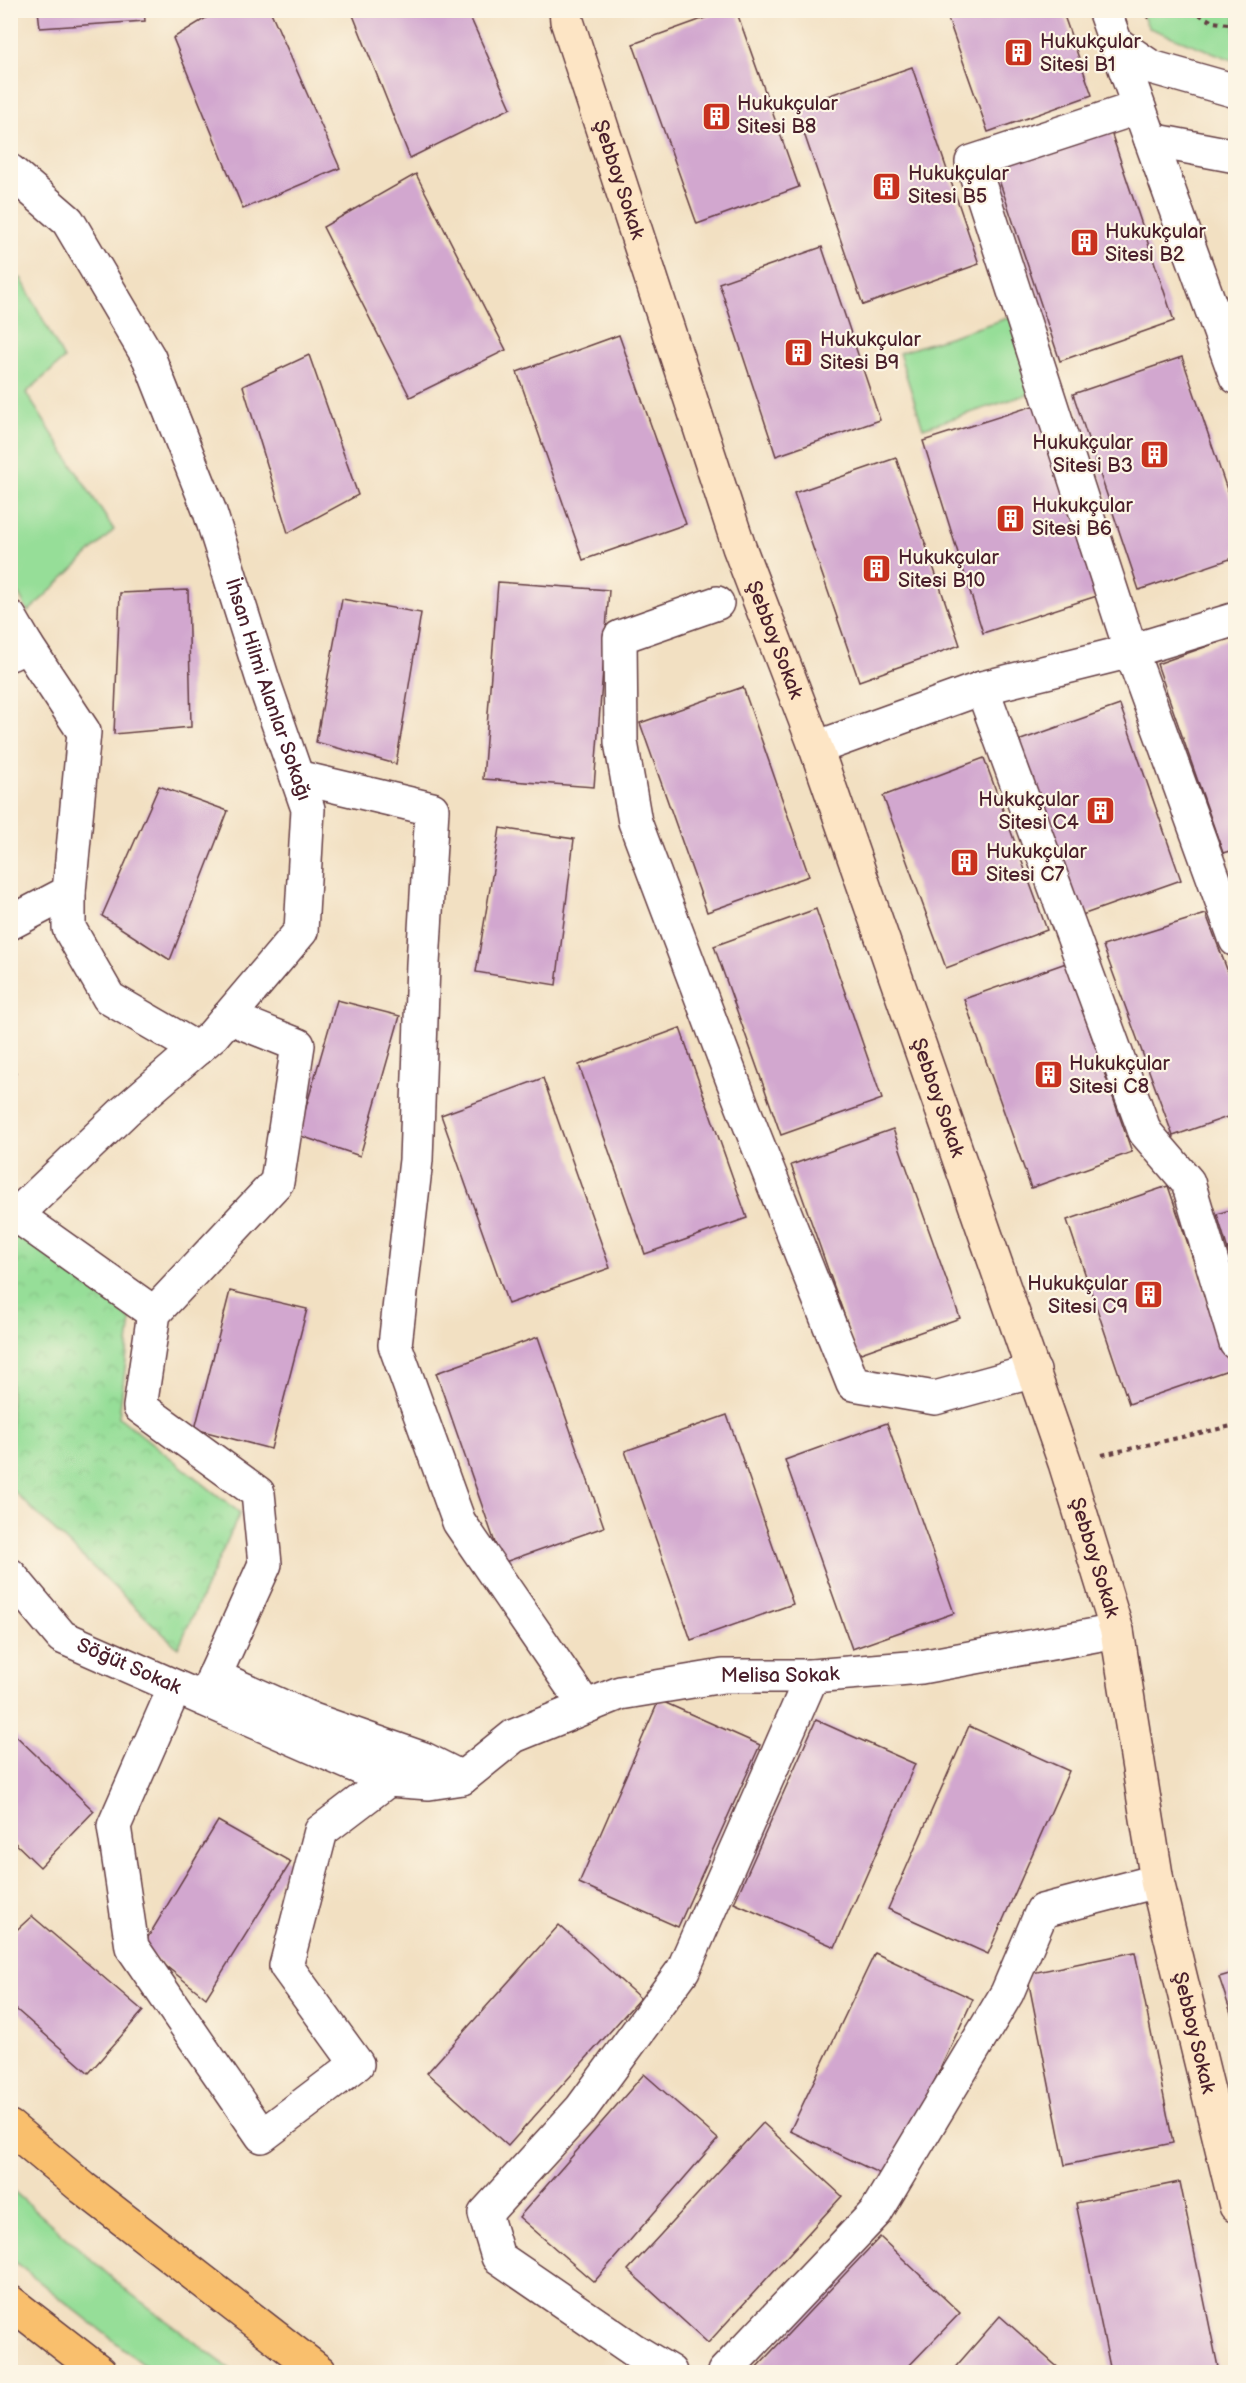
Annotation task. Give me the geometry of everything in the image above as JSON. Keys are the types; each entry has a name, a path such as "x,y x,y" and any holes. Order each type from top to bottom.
{"highway":[{"path":"10,2127 101,2202 320,2373"},
{"path":"10,2302 100,2373"}],"street":[{"name":"Şebboy Sokak","path":"566,10 574,43 739,547 816,748 1065,1463 1116,1631 1157,1881 1236,2206"},
{"path":"1104,10 1137,108 1236,378"},
{"path":"1117,45 1151,67 1236,91"},
{"path":"1137,108 972,162 1131,651 1236,940"},
{"path":"1150,140 1236,156"},
{"name":"İhsan Hilmi Alanlar Sokağı","path":"10,171 68,221 149,358 210,512 263,680 308,809 301,931 228,1017 197,1049 125,1111 13,1218"},
{"path":"717,603 620,636 621,742 635,822 742,1105 853,1384 935,1398 1034,1371"},
{"path":"10,617 19,650 84,732 69,892 69,928 109,998 197,1049"},
{"path":"816,748 982,688 1131,651 1236,619"},
{"path":"982,688 1146,1132 1188,1182 1236,1343"},
{"path":"297,777 432,809 423,964 416,1160 395,1345 459,1522 586,1707"},
{"path":"10,923 69,892"},
{"path":"228,1017 298,1046 277,1182 154,1313 140,1407 258,1493 265,1564 197,1687 114,1826 132,1947 262,2136 357,2064 286,1966 321,1831 388,1780"},
{"path":"13,1218 154,1313"},
{"name":"Söğüt Sokak","path":"10,1575 62,1637 197,1687"},
{"name":"Melisa Sokak","path":"462,1778 514,1736 620,1693 723,1676 812,1676 921,1667 1116,1631"},
{"path":"670,2373 498,2257 485,2214 581,2109 683,1970 812,1676"},
{"path":"197,1687 313,1720 424,1759 462,1778"},
{"path":"197,1687 388,1780 429,1783 462,1778"},
{"path":"724,2373 876,2212 1007,1993 1042,1911 1157,1881"}],"path":[{"path":"1145,10 1148,17 1156,10"},
{"path":"1191,10 1213,22 1236,25"},
{"path":"1065,1463 1236,1425"}],"green space":[{"path":"1140,11 1235,11 1235,61 1149,28"},
{"path":"21,278 64,359 26,393 114,530 28,612 10,578 10,283"},
{"path":"1020,314 1044,389 923,428 899,353"},
{"path":"16,1230 131,1320 119,1417 240,1513 178,1648 11,1489 10,1238"},
{"path":"10,2188 126,2290 234,2372 153,2372 11,2259"}],"building":[{"path":"38,10 144,10 145,21 40,28"},
{"path":"219,10 270,10 340,168 243,209 173,38"},
{"path":"351,10 467,10 511,108 410,158"},
{"name":"Hukukçular Sitesi B8","path":"727,10 736,10 799,187 697,224 633,44"},
{"name":"Hukukçular Sitesi B1","path":"945,10 1062,10 1092,95 988,132"},
{"name":"Hukukçular Sitesi B5","path":"912,67 979,264 863,305 795,107"},
{"name":"Hukukçular Sitesi B2","path":"1109,126 1174,321 1060,361 994,165"},
{"path":"416,174 506,350 410,397 323,227"},
{"name":"Hukukçular Sitesi B9","path":"822,247 880,420 776,456 719,283"},
{"path":"619,335 686,524 583,560 517,372"},
{"path":"309,355 358,495 288,533 243,386"},
{"name":"Hukukçular Sitesi B3","path":"1182,357 1236,516 1236,557 1139,590 1073,394"},
{"name":"Hukukçular Sitesi B6","path":"1039,404 1100,595 983,633 923,441"},
{"name":"Hukukçular Sitesi B10","path":"896,458 960,645 859,681 794,493"},
{"path":"498,582 609,590 594,787 483,779"},
{"path":"188,590 191,727 114,734 120,593"},
{"path":"342,599 421,613 396,764 316,742"},
{"path":"1236,636 1236,849 1223,853 1157,664"},
{"path":"743,687 809,876 707,912 640,723"},
{"name":"Hukukçular Sitesi C4","path":"1120,705 1181,880 1079,916 1018,741"},
{"name":"Hukukçular Sitesi C7","path":"984,758 1047,930 946,968 883,796"},
{"path":"159,786 228,811 170,960 102,916"},
{"path":"500,828 574,839 556,985 476,972"},
{"path":"816,909 882,1099 781,1135 714,946"},
{"path":"1206,914 1236,993 1236,1114 1173,1136 1103,946"},
{"name":"Hukukçular Sitesi C8","path":"1066,963 1132,1152 1031,1188 964,999"},
{"path":"337,1000 400,1016 360,1156 298,1135"},
{"path":"680,1028 747,1218 645,1254 579,1065"},
{"path":"10,1063 16,1073 10,1076"},
{"path":"543,1078 610,1268 508,1304 441,1115"},
{"path":"893,1129 960,1318 858,1354 791,1165"},
{"name":"Hukukçular Sitesi C9","path":"1168,1186 1231,1369 1129,1404 1067,1220"},
{"path":"1236,1208 1236,1272 1235,1273 1217,1214"},
{"path":"230,1291 307,1309 271,1449 195,1429"},
{"path":"538,1337 604,1527 502,1563 436,1373"},
{"path":"727,1415 793,1604 691,1640 625,1451"},
{"path":"887,1423 954,1613 852,1649 785,1460"},
{"path":"659,1700 760,1745 678,1927 579,1883"},
{"path":"816,1720 915,1764 835,1947 734,1903"},
{"path":"969,1726 1069,1771 988,1954 888,1909"},
{"path":"10,1730 94,1811 40,1867 10,1838"},
{"path":"218,1821 291,1862 206,1998 142,1947"},
{"path":"32,1916 143,2011 89,2073 10,2004 10,1936"},
{"path":"559,1925 640,1998 508,2146 427,2073"},
{"path":"1135,1952 1173,2143 1065,2165 1027,1974"},
{"path":"875,1953 973,1999 889,2178 790,2131"},
{"path":"1236,1972 1236,2025 1235,2025 1219,1977"},
{"path":"644,2074 718,2139 594,2282 519,2217"},
{"path":"763,2123 842,2196 708,2343 628,2270"},
{"path":"1180,2182 1219,2372 1111,2372 1076,2203"},
{"path":"880,2237 960,2313 903,2372 752,2372"},
{"path":"1000,2316 1063,2372 951,2372"}],"place":[{"name":"Hukukçular Sitesi B1","path":"1019,53"},
{"name":"Hukukçular Sitesi B8","path":"716,116"},
{"name":"Hukukçular Sitesi B5","path":"887,186"},
{"name":"Hukukçular Sitesi B2","path":"1084,243"},
{"name":"Hukukçular Sitesi B9","path":"799,352"},
{"name":"Hukukçular Sitesi B3","path":"1154,455"},
{"name":"Hukukçular Sitesi B6","path":"1011,518"},
{"name":"Hukukçular Sitesi B10","path":"877,569"},
{"name":"Hukukçular Sitesi C4","path":"1100,811"},
{"name":"Hukukçular Sitesi C7","path":"965,863"},
{"name":"Hukukçular Sitesi C8","path":"1048,1075"},
{"name":"Hukukçular Sitesi C9","path":"1149,1295"}]}
